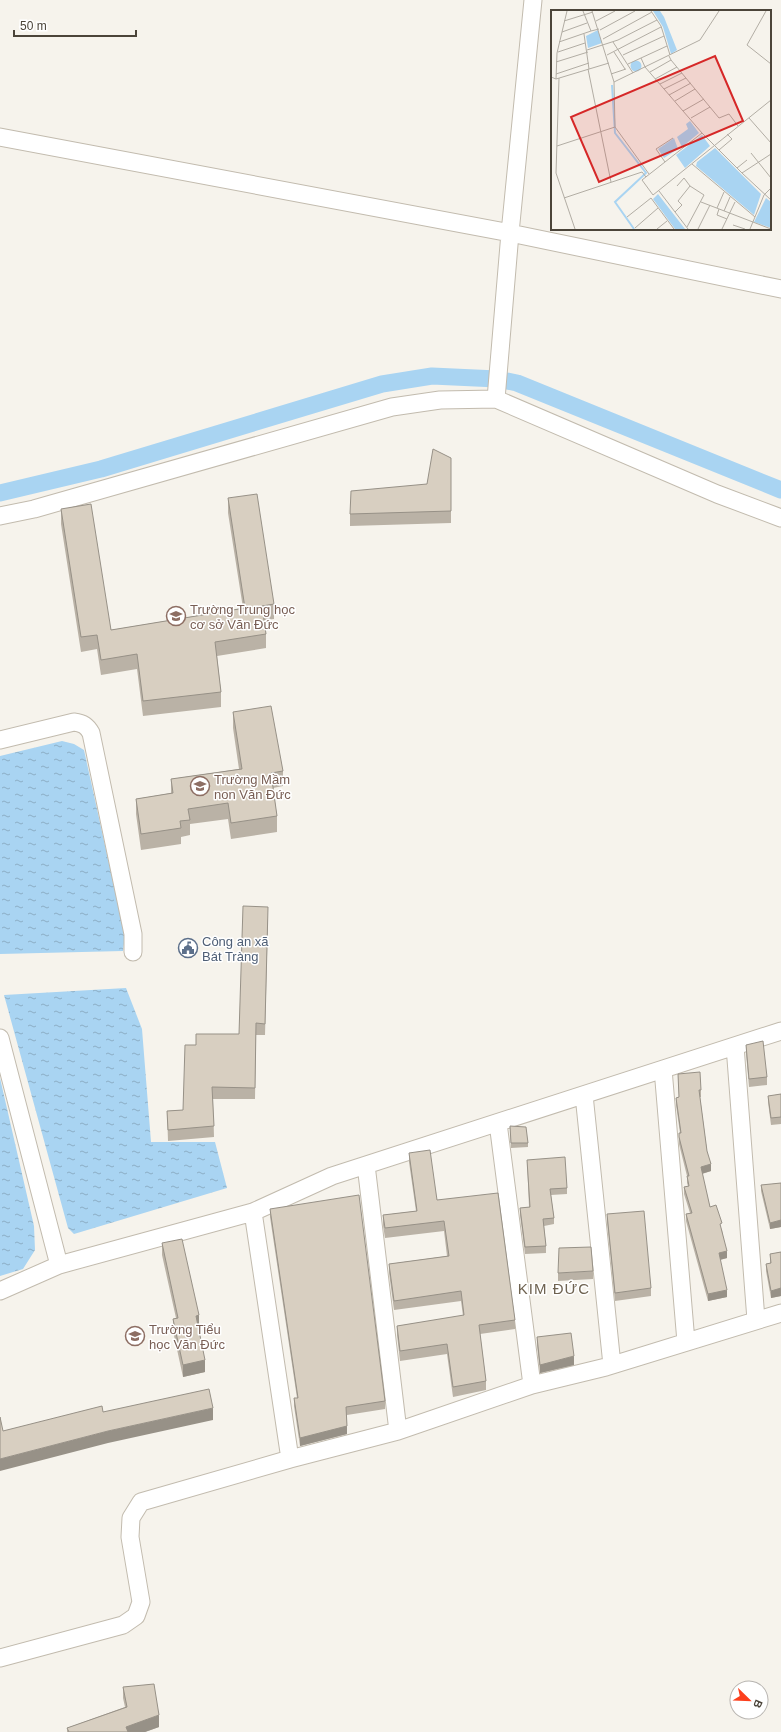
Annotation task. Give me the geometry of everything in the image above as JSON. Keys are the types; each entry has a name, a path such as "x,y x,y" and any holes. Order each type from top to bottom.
{"street":[{"path":"497,394 510,233 533,0"},
{"path":"0,137 510,233 781,289"},
{"path":"0,516 34,509 392,407 497,394 718,494 781,518"},
{"path":"0,740 74,722 87,726 92,732 132,934 133,952"},
{"path":"0,1291 59,1265 253,1212 332,1176 781,1031"},
{"path":"0,1038 59,1265"},
{"path":"735,1046 756,1320"},
{"path":"663,1069 686,1342"},
{"path":"584,1095 612,1365"},
{"path":"498,1123 532,1386"},
{"path":"366,1165 398,1431"},
{"path":"253,1212 290,1459"},
{"path":"0,1658 123,1625 136,1616 141,1602 130,1537 131,1518 141,1502 290,1459 398,1431 532,1386 612,1365 781,1313"}],"water":[{"path":"62,741 74,744 84,750 125,936 123,951 0,954 0,756"},
{"path":"126,988 142,1029 151,1142 215,1142 227,1188 74,1234 68,1228 4,995"},
{"path":"0,1078 34,1226 35,1250 23,1269 0,1276"}],"building":[{"path":"433,449 451,458 451,511 350,514 351,491 427,484"},
{"path":"257,494 274,604 262,606 266,634 215,642 221,692 143,701 137,654 101,660 97,635 81,637 61,509 91,504 111,630 245,608 228,498"},
{"path":"271,706 283,771 271,773 277,816 231,823 228,803 188,809 190,820 180,821 181,828 141,834 136,799 173,793 171,779 242,769 233,712"},
{"path":"243,906 268,907 265,1024 256,1023 255,1088 212,1087 214,1126 168,1130 167,1111 183,1110 185,1045 196,1045 196,1034 239,1034"},
{"path":"763,1041 767,1077 749,1079 746,1045"},
{"path":"700,1072 701,1090 699,1090 707,1151 711,1164 701,1167 710,1207 716,1205 722,1223 720,1224 727,1251 719,1253 727,1290 708,1294 686,1214 692,1213 684,1187 689,1186 687,1176 689,1176 679,1137 679,1133 681,1133 676,1098 679,1097 678,1074"},
{"path":"781,1094 781,1117 771,1118 768,1096"},
{"path":"510,1126 526,1127 528,1143 511,1143"},
{"path":"430,1150 437,1200 498,1193 515,1320 479,1325 486,1381 453,1387 447,1344 400,1351 397,1326 464,1315 461,1291 394,1301 389,1264 449,1256 444,1221 385,1228 383,1215 417,1211 409,1153"},
{"path":"565,1157 567,1188 550,1189 554,1218 543,1219 546,1246 525,1247 520,1208 530,1207 527,1160"},
{"path":"781,1183 781,1220 770,1223 761,1185"},
{"path":"359,1195 385,1401 346,1407 347,1426 300,1438 294,1398 298,1398 270,1209"},
{"path":"644,1211 651,1288 615,1293 607,1214"},
{"path":"182,1239 199,1315 196,1316 205,1360 183,1365 173,1319 178,1318 162,1243"},
{"path":"591,1247 593,1271 558,1273 559,1248"},
{"path":"781,1252 781,1288 771,1291 766,1264 771,1263 770,1254"},
{"path":"571,1333 574,1356 540,1365 537,1337"},
{"path":"209,1389 213,1408 108,1431 0,1459 0,1417 3,1431 102,1406 103,1412"},
{"path":"154,1684 159,1715 126,1727 128,1732 69,1732 67,1728 127,1707 123,1687"}],"waterway":[{"path":"0,493 101,469 382,384 432,376 497,379 517,383 781,490"}],"place":[{"name":"Trường Trung học cơ sở Văn Đức","path":"176,616"},
{"name":"Trường Mầm non Văn Đức","path":"200,786"},
{"name":"Công an xã Bát Tràng","path":"188,948"},
{"name":"Trường Tiểu học Văn Đức","path":"135,1336"}],"district":[{"name":"KIM ĐỨC","path":"554,1288"}]}
